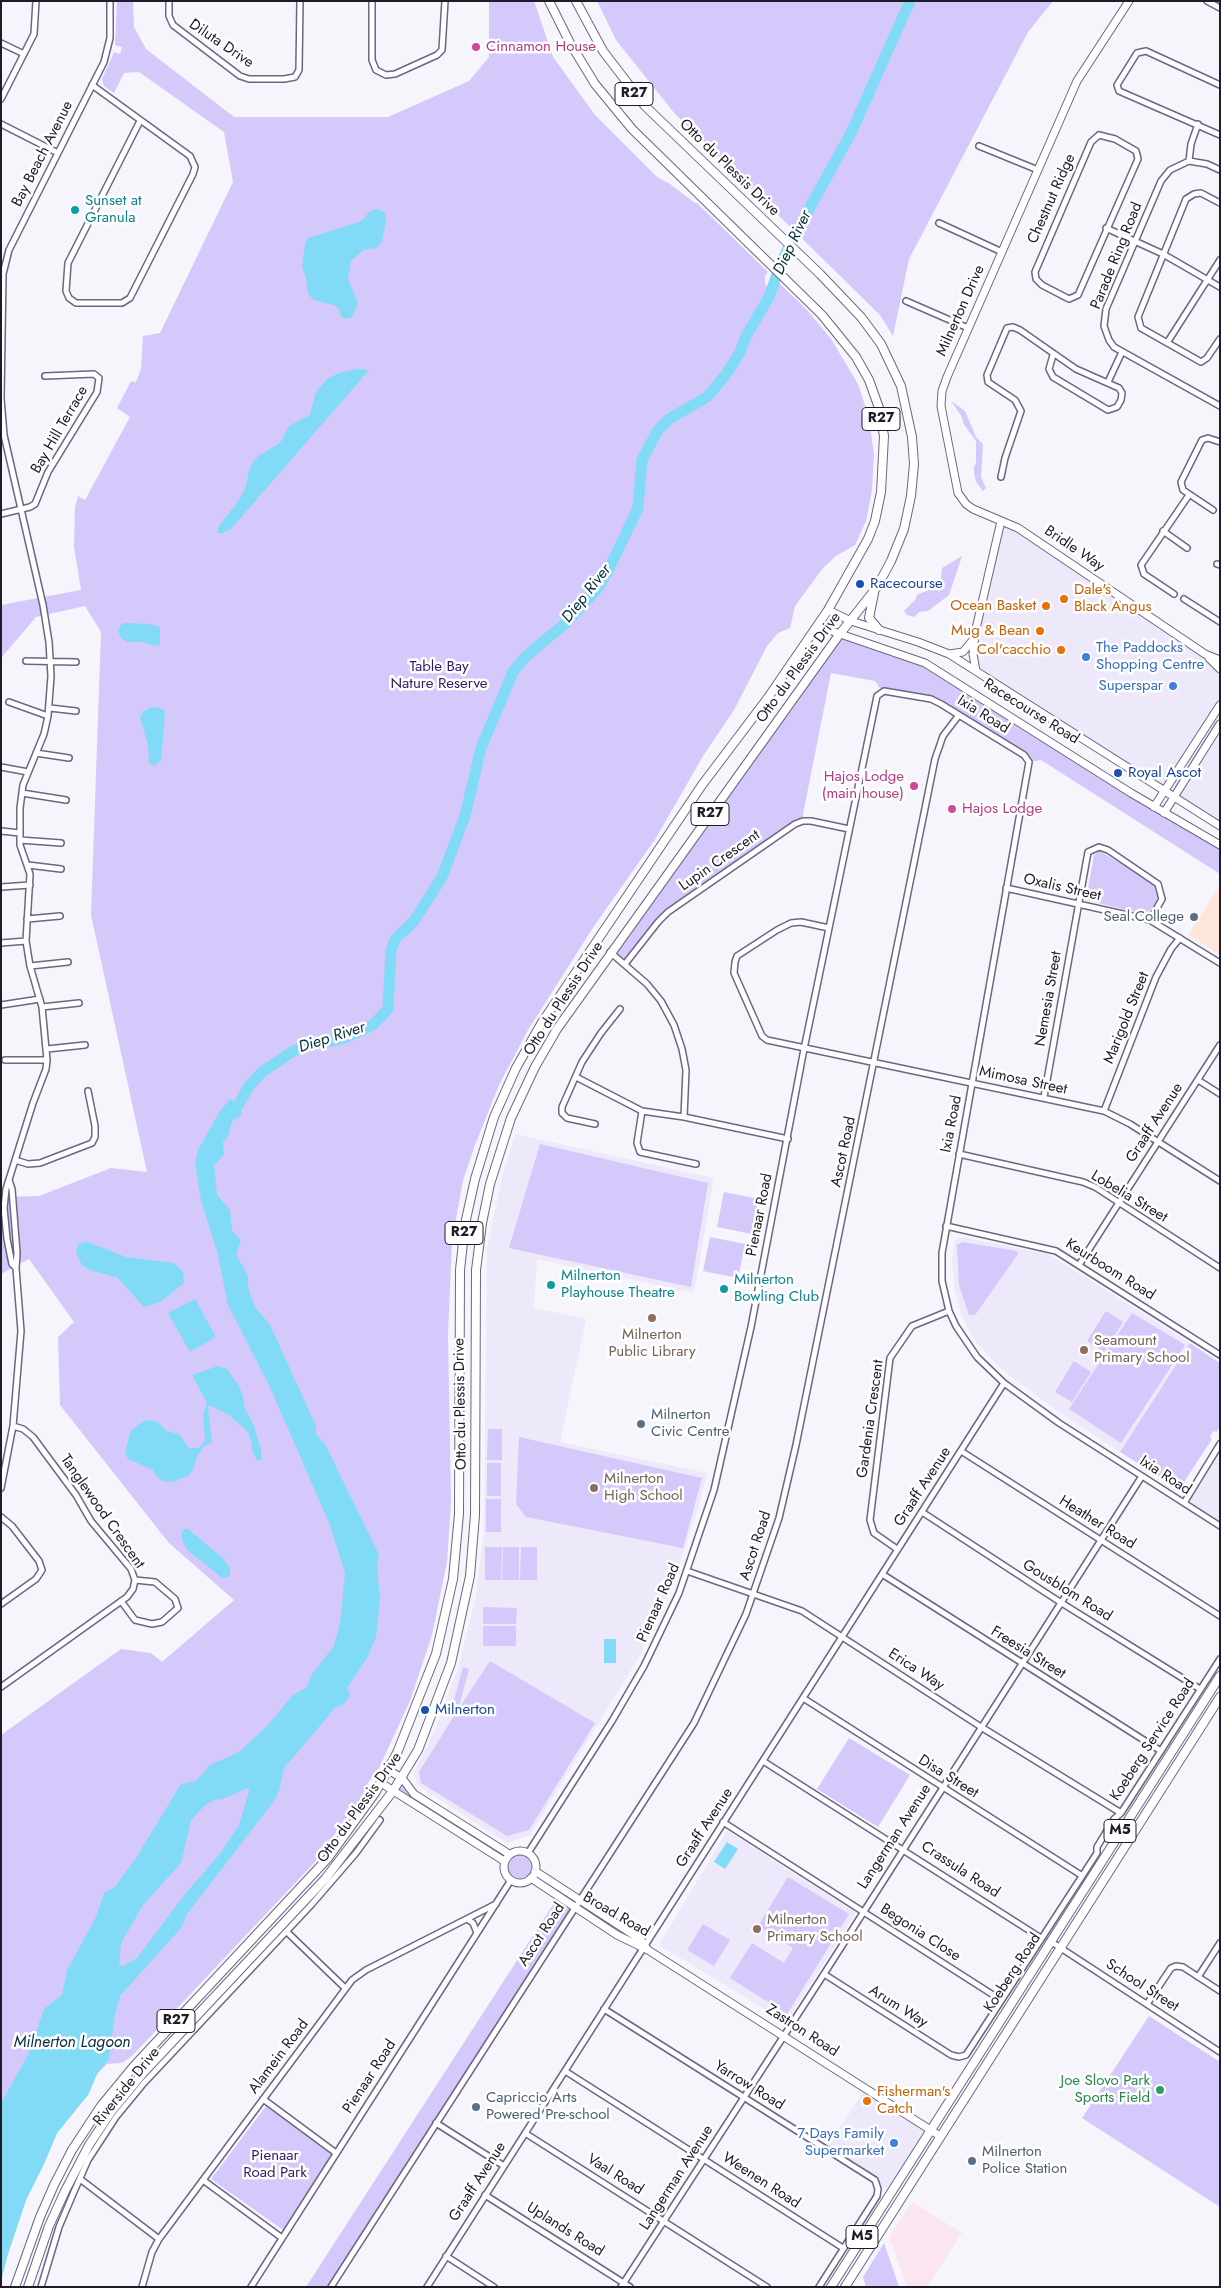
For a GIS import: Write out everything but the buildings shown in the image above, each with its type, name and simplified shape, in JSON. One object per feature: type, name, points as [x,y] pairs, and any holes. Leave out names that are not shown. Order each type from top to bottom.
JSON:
[{"type":"main road","name":"Otto du Plessis Drive","points":[[15,2287],[40,2217],[57,2179],[72,2150],[101,2106],[134,2066],[312,1876],[354,1823],[388,1770],[406,1732],[428,1676],[444,1624],[453,1579],[459,1514],[460,1270],[465,1224],[474,1179],[494,1117],[516,1068],[541,1024],[702,785],[767,699],[828,610],[868,540],[882,492],[884,436],[869,380],[856,356],[840,334],[809,302],[696,194],[608,102],[576,54],[549,1]]},
{"type":"main road","name":"Otto du Plessis Drive","points":[[28,2287],[49,2226],[68,2185],[89,2145],[111,2112],[144,2072],[325,1879],[393,1791],[418,1750],[442,1690],[458,1636],[470,1576],[476,1515],[474,1288],[479,1237],[490,1184],[509,1124],[535,1067],[557,1029],[610,952],[839,635],[877,587],[891,561],[904,528],[911,496],[914,464],[912,436],[901,386],[881,344],[861,317],[820,274],[654,116],[628,86],[602,51],[576,1]]},
{"type":"main road","points":[[877,587],[869,615],[870,621],[878,630]]},
{"type":"main road","name":"Koeberg Road","points":[[831,2287],[1220,1676]]},
{"type":"main road","name":"Koeberg Road","points":[[845,2287],[1220,1697]]},
{"type":"street","points":[[1,99],[35,30],[36,1]]},
{"type":"street","name":"Bay Beach Avenue","points":[[16,1268],[12,1264],[8,1248],[4,1199],[32,1103],[46,1069],[47,1060],[42,1006],[30,966],[26,941],[30,885],[28,865],[22,852],[20,840],[22,793],[50,708],[50,662],[44,615],[22,509],[5,442],[2,413],[2,282],[4,255],[104,62],[109,44],[110,1]]},
{"type":"street","name":"Diluta Drive","points":[[169,1],[169,16],[173,25],[240,76],[249,79],[284,79],[295,77],[299,70],[300,1]]},
{"type":"street","points":[[372,1],[372,60],[376,70],[386,75],[403,70],[437,55],[442,50],[444,1]]},
{"type":"street","name":"Milnerton Drive","points":[[1002,521],[973,509],[958,493],[941,406],[944,385],[1084,68],[1129,1]]},
{"type":"street","points":[[1207,1],[1220,8]]},
{"type":"street","points":[[1,43],[24,54]]},
{"type":"street","points":[[1220,85],[1146,51],[1137,53],[1118,81],[1119,91],[1220,135]]},
{"type":"street","points":[[92,85],[190,156],[194,164],[193,174],[130,298],[122,303],[76,303],[67,294],[68,263],[140,120]]},
{"type":"street","points":[[1,124],[58,154]]},
{"type":"street","points":[[1198,124],[1189,153],[1189,161],[1207,164],[1220,170]]},
{"type":"street","name":"Chestnut Ridge","points":[[1099,135],[1129,146],[1138,154],[1136,165],[1106,228],[1078,295],[1073,299],[1069,300],[1052,292],[1036,278],[1037,265],[1091,142],[1099,135]]},
{"type":"street","points":[[979,146],[1038,170]]},
{"type":"street","name":"Parade Ring Road","points":[[1189,161],[1170,170],[1161,182],[1106,309],[1104,326],[1109,340],[1114,347],[1220,406]]},
{"type":"street","points":[[1220,203],[1201,194],[1194,194],[1186,199],[1138,317],[1141,328],[1196,360],[1204,362],[1220,339]]},
{"type":"street","points":[[939,223],[1002,252]]},
{"type":"street","points":[[1106,228],[1163,254],[1220,287]]},
{"type":"street","points":[[1167,343],[1220,260]]},
{"type":"street","points":[[906,301],[968,328]]},
{"type":"street","points":[[1002,477],[1005,458],[1020,411],[1015,400],[988,382],[987,379],[988,368],[1004,330],[1010,327],[1020,330],[1053,355],[1088,376],[1108,382],[1119,388],[1122,393],[1121,400],[1112,410],[1108,410],[1053,377],[1049,369],[1053,355]]},
{"type":"street","points":[[1108,382],[1122,352]]},
{"type":"street","name":"Bay Hill Terrace","points":[[22,509],[35,504],[48,472],[94,399],[99,387],[99,378],[94,374],[45,376]]},
{"type":"street","points":[[1213,510],[1183,490],[1181,482],[1202,440],[1208,438],[1220,442]]},
{"type":"street","points":[[1174,594],[1144,574],[1142,569],[1143,561],[1189,495]]},
{"type":"street","points":[[1,514],[22,509]]},
{"type":"street","points":[[976,671],[973,654],[975,634],[1002,521]]},
{"type":"street","name":"Bridle Way","points":[[1002,521],[1033,538],[1205,654],[1220,669]]},
{"type":"street","points":[[1163,531],[1187,548]]},
{"type":"street","points":[[1184,599],[1220,622]]},
{"type":"street","name":"Racecourse Road","points":[[828,610],[851,621],[949,654],[1220,826]]},
{"type":"street","name":"Racecourse Road","points":[[817,626],[925,663],[1154,807],[1220,845]]},
{"type":"street","points":[[949,654],[963,652],[968,649],[975,634]]},
{"type":"street","name":"Bridle Way","points":[[1205,654],[1220,660]]},
{"type":"street","points":[[26,661],[76,662]]},
{"type":"street","name":"Ixia Road","points":[[882,691],[890,690],[931,699],[1024,755],[1029,762],[946,1226],[942,1281],[949,1311],[956,1326],[977,1357],[1004,1384],[1059,1423],[1220,1526]]},
{"type":"street","name":"Pienaar Road","points":[[528,1853],[612,1721],[644,1666],[687,1571],[703,1528],[722,1460],[849,829],[877,696],[882,691]]},
{"type":"street","points":[[9,702],[48,716]]},
{"type":"street","points":[[1154,807],[1220,705]]},
{"type":"street","points":[[50,708],[76,711]]},
{"type":"street","name":"Ascot Road","points":[[331,2287],[694,1723],[736,1638],[754,1594],[779,1518],[786,1490],[875,1064],[935,759],[943,736],[959,715]]},
{"type":"street","points":[[1164,813],[1220,724]]},
{"type":"street","points":[[36,753],[69,758]]},
{"type":"street","points":[[1,767],[28,772]]},
{"type":"street","points":[[22,793],[66,800]]},
{"type":"street","name":"Lupin Crescent","points":[[625,964],[668,912],[795,824],[811,821],[849,829]]},
{"type":"street","points":[[1,832],[20,833]]},
{"type":"street","points":[[20,840],[61,843]]},
{"type":"street","name":"Nemesia Street","points":[[1044,1098],[1088,852],[1099,847],[1108,850],[1158,884],[1162,899],[1150,920]]},
{"type":"street","points":[[28,865],[61,869]]},
{"type":"street","points":[[1,887],[30,885]]},
{"type":"street","name":"Oxalis Street","points":[[1006,888],[1150,920],[1220,963]]},
{"type":"street","points":[[27,919],[60,916]]},
{"type":"street","name":"Mimosa Street","points":[[829,928],[800,922],[791,923],[743,951],[735,962],[734,972],[762,1036],[771,1042],[1104,1111],[1130,1124],[1220,1181]]},
{"type":"street","name":"Marigold Street","points":[[1104,1111],[1156,977],[1171,949],[1180,938]]},
{"type":"street","points":[[1,943],[26,941]]},
{"type":"street","points":[[610,952],[656,995],[674,1025],[682,1049],[686,1070],[684,1117]]},
{"type":"street","points":[[30,966],[68,962]]},
{"type":"street","points":[[1,1005],[40,999]]},
{"type":"street","points":[[42,1006],[79,1003]]},
{"type":"street","points":[[595,1124],[567,1118],[562,1113],[562,1107],[595,1041],[620,1009]]},
{"type":"street","points":[[47,1049],[85,1045]]},
{"type":"street","name":"Graaff Avenue","points":[[1080,1265],[1220,1045]]},
{"type":"street","points":[[5,1060],[47,1060]]},
{"type":"street","points":[[576,1077],[642,1111],[684,1117],[788,1139]]},
{"type":"street","points":[[1198,1080],[1220,1094]]},
{"type":"street","points":[[15,1160],[28,1164],[40,1163],[92,1143],[95,1137],[95,1126],[88,1091]]},
{"type":"street","points":[[642,1111],[637,1143],[640,1152],[696,1164]]},
{"type":"street","name":"Lobelia Street","points":[[959,1154],[1083,1182],[1095,1187],[1118,1204],[1220,1268]]},
{"type":"street","points":[[1,1488],[13,1426],[21,1331],[12,1189],[9,1180]]},
{"type":"street","name":"Keurboom Road","points":[[946,1226],[1048,1248],[1080,1265],[1220,1355]]},
{"type":"street","name":"Gardenia Crescent","points":[[897,1549],[874,1533],[870,1520],[890,1358],[912,1326],[949,1311]]},
{"type":"street","name":"Graaff Avenue","points":[[427,2287],[1004,1384]]},
{"type":"street","name":"Tanglewood Crescent","points":[[1,1687],[121,1601],[134,1589],[135,1580],[131,1569],[91,1521],[76,1495],[33,1437],[23,1429],[13,1426]]},
{"type":"street","points":[[1184,1503],[1220,1444]]},
{"type":"street","name":"Heather Road","points":[[961,1452],[1220,1616]]},
{"type":"street","name":"Langerman Avenue","points":[[622,2285],[705,2160],[1020,1663],[1142,1476]]},
{"type":"street","name":"Gousblom Road","points":[[922,1512],[1060,1602],[1200,1689]]},
{"type":"street","points":[[1,1518],[12,1526],[39,1560],[42,1570],[36,1579],[1,1604]]},
{"type":"street","name":"Erica Way","points":[[687,1571],[802,1612],[981,1727],[1121,1813]]},
{"type":"street","name":"Freesia Street","points":[[882,1574],[1161,1751]]},
{"type":"street","points":[[121,1601],[135,1620],[152,1624],[162,1622],[178,1608],[175,1598],[155,1582],[135,1580]]},
{"type":"street","name":"Koeberg Service Road","points":[[960,2057],[968,2053],[1096,1853],[1097,1847],[1114,1819],[1121,1813],[1220,1659]]},
{"type":"street","name":"Disa Street","points":[[803,1698],[941,1788],[1081,1875]]},
{"type":"street","name":"Crassula Road","points":[[763,1761],[903,1848],[1041,1938]]},
{"type":"street","points":[[388,1770],[402,1778],[414,1794],[509,1854]]},
{"type":"street","points":[[381,1783],[504,1861]]},
{"type":"street","points":[[436,1819],[442,1812]]},
{"type":"street","name":"Riverside Drive","points":[[41,2287],[58,2227],[80,2179],[96,2146],[130,2098],[287,1932],[342,1870],[380,1820]]},
{"type":"street","name":"Begonia Close","points":[[724,1822],[1002,2000]]},
{"type":"street","points":[[518,1850],[528,1853],[534,1860],[535,1871],[531,1878],[521,1883],[511,1880],[504,1871],[504,1861],[509,1854],[518,1850]]},
{"type":"street","name":"Broad Road","points":[[535,1871],[646,1947]]},
{"type":"street","name":"Broad Road","points":[[531,1878],[574,1907],[646,1947]]},
{"type":"street","name":"Pienaar Road","points":[[251,2287],[511,1880]]},
{"type":"street","name":"Alamein Road","points":[[142,2287],[152,2252],[159,2239],[345,1988],[366,1970],[496,1904]]},
{"type":"street","points":[[467,1919],[473,1923],[477,1933]]},
{"type":"street","points":[[287,1932],[345,1988]]},
{"type":"street","name":"School Street","points":[[1050,1941],[1220,2052]]},
{"type":"street","points":[[1198,1976],[1220,1942]]},
{"type":"street","name":"Zastron Road","points":[[646,1947],[940,2136]]},
{"type":"street","points":[[1147,2004],[1174,1967],[1183,1966],[1220,1991]]},
{"type":"street","name":"Arum Way","points":[[824,1974],[951,2055],[960,2057]]},
{"type":"street","name":"Yarrow Road","points":[[604,2009],[871,2178],[878,2186],[877,2196],[843,2248]]},
{"type":"street","name":"Weenen Road","points":[[565,2070],[843,2248]]},
{"type":"street","points":[[263,2099],[336,2153]]},
{"type":"street","points":[[436,2123],[504,2166]]},
{"type":"street","name":"Vaal Road","points":[[525,2133],[767,2287]]},
{"type":"street","points":[[80,2179],[159,2239]]},
{"type":"street","points":[[203,2180],[282,2238]]},
{"type":"street","name":"Uplands Road","points":[[485,2194],[622,2285],[630,2287]]},
{"type":"street","points":[[818,2287],[843,2248]]},
{"type":"street","points":[[446,2256],[494,2287]]},
{"type":"shaded area","name":"The Paddocks Shopping Centre","points":[[1001,521],[1184,640],[1220,669],[1220,826],[976,671],[973,654]]},
{"type":"shaded area","points":[[1220,885],[1220,955],[1188,935]]},
{"type":"shaded area","name":"Milnerton High School","points":[[515,1134],[714,1178],[694,1293],[537,1259],[534,1308],[586,1319],[560,1442],[707,1473],[700,1502],[679,1565],[673,1570],[675,1577],[639,1657],[530,1835],[507,1843],[417,1785],[414,1772],[435,1730],[458,1668],[475,1601],[484,1533],[487,1249],[502,1177]]},
{"type":"shaded area","name":"Seamount Primary School","points":[[961,1237],[1048,1254],[1190,1343],[1120,1452],[1060,1413],[1001,1369],[976,1342],[962,1318],[954,1286],[952,1261],[954,1241]]},
{"type":"shaded area","points":[[1220,1444],[1220,1526],[1184,1503]]},
{"type":"shaded area","name":"Milnerton Primary School","points":[[727,1831],[856,1913],[786,2022],[659,1945]]},
{"type":"shaded area","points":[[866,2088],[930,2129],[893,2188],[878,2187],[826,2149]]},
{"type":"shaded area","points":[[912,2202],[962,2233],[927,2287],[907,2287],[889,2237]]},
{"type":"green space","name":"Table Bay Nature Reserve","points":[[117,1],[133,1],[134,27],[146,49],[234,117],[388,117],[469,81],[489,57],[489,1],[534,1],[553,57],[595,115],[657,177],[697,203],[768,272],[765,276],[765,284],[774,292],[777,281],[807,310],[831,339],[858,384],[869,418],[874,455],[872,490],[866,521],[855,545],[836,556],[823,568],[795,606],[790,628],[778,633],[767,646],[734,710],[703,756],[656,838],[594,926],[528,1030],[499,1085],[475,1145],[463,1180],[452,1241],[448,1336],[451,1502],[447,1562],[432,1635],[410,1701],[379,1768],[367,1784],[366,1791],[314,1863],[132,2056],[122,2063],[107,2064],[97,2074],[88,2095],[57,2133],[26,2200],[1,2281],[1,1735],[121,1649],[151,1653],[162,1662],[234,1600],[169,1543],[60,1405],[58,1337],[74,1322],[29,1259],[1,1274],[1,1197],[39,1196],[111,1168],[147,1172],[91,915],[101,632],[85,606],[36,617],[1,658],[1,605],[81,590],[74,547],[75,507],[78,496],[85,500],[130,417],[117,408],[131,381],[136,382],[141,369],[143,336],[160,333],[233,182],[224,132],[139,72],[124,73],[114,93],[104,86],[102,79],[114,52],[120,54],[122,47],[115,45]]},
{"type":"green space","points":[[597,1],[1053,1],[1028,32],[909,259],[893,336],[880,315],[675,114],[616,40]]},
{"type":"green space","points":[[951,401],[965,411],[976,437],[983,444],[981,477],[986,488],[983,491],[976,482],[974,473],[976,441]]},
{"type":"green space","points":[[962,556],[949,595],[928,611],[919,612],[914,617],[907,615],[904,611],[916,599],[917,595],[935,587],[940,588],[942,568]]},
{"type":"green space","points":[[839,635],[911,657],[1220,845],[1220,874],[1041,760],[1029,762],[941,704],[882,691],[875,681],[831,673],[803,821],[668,912],[625,964],[610,952]]},
{"type":"green space","points":[[1100,851],[1155,884],[1159,897],[1147,915],[1086,900],[1094,855]]},
{"type":"green space","points":[[540,1144],[708,1183],[691,1287],[509,1248]]},
{"type":"green space","points":[[724,1192],[759,1199],[752,1234],[717,1227]]},
{"type":"green space","points":[[710,1237],[745,1244],[738,1278],[703,1271]]},
{"type":"green space","points":[[962,1242],[1017,1251],[1018,1254],[975,1315],[969,1315],[959,1285],[957,1245]]},
{"type":"green space","points":[[1106,1311],[1123,1322],[1104,1352],[1087,1341]]},
{"type":"green space","points":[[1132,1313],[1185,1345],[1121,1443],[1069,1409]]},
{"type":"green space","points":[[1190,1343],[1220,1363],[1220,1427],[1216,1432],[1213,1431],[1210,1437],[1212,1439],[1182,1485],[1176,1487],[1120,1452]]},
{"type":"green space","points":[[1074,1361],[1091,1372],[1072,1402],[1055,1392]]},
{"type":"green space","points":[[488,1429],[502,1429],[502,1460],[487,1460]]},
{"type":"green space","points":[[519,1437],[702,1478],[683,1548],[526,1517],[516,1504]]},
{"type":"green space","points":[[487,1463],[501,1463],[501,1496],[487,1496]]},
{"type":"green space","points":[[486,1499],[501,1499],[501,1532],[486,1532]]},
{"type":"green space","points":[[485,1547],[502,1547],[501,1580],[485,1580]]},
{"type":"green space","points":[[503,1547],[519,1547],[519,1580],[502,1580]]},
{"type":"green space","points":[[521,1547],[537,1547],[537,1580],[520,1580]]},
{"type":"green space","points":[[483,1607],[517,1608],[516,1624],[483,1624]]},
{"type":"green space","points":[[483,1626],[516,1626],[516,1646],[483,1646]]},
{"type":"green space","points":[[490,1661],[595,1723],[529,1830],[507,1836],[421,1783],[419,1772],[456,1713],[451,1711],[463,1667],[469,1669],[458,1710]]},
{"type":"green space","points":[[849,1738],[910,1775],[878,1827],[817,1789]]},
{"type":"green space","points":[[403,1781],[506,1851],[502,1857],[398,1791]]},
{"type":"green space","points":[[520,1855],[529,1858],[532,1867],[529,1876],[520,1879],[511,1876],[508,1867],[511,1858]]},
{"type":"green space","points":[[788,1877],[849,1914],[787,2014],[730,1978],[752,1943],[784,1963],[793,1948],[758,1926]]},
{"type":"green space","points":[[558,1897],[575,1907],[331,2287],[306,2287]]},
{"type":"green space","points":[[703,1924],[730,1940],[714,1966],[687,1950]]},
{"type":"green space","name":"Joe Slovo Park Sports Field","points":[[1149,2016],[1220,2062],[1220,2207],[1082,2118]]},
{"type":"green space","name":"Pienaar Road Park","points":[[267,2105],[332,2153],[283,2230],[211,2179]]},
{"type":"green space","points":[[884,2243],[899,2287],[866,2287],[863,2277]]},
{"type":"water","points":[[377,209],[386,213],[382,242],[376,248],[363,250],[351,261],[348,279],[358,303],[352,317],[347,319],[341,317],[339,309],[334,305],[313,300],[308,293],[302,267],[305,245],[308,238],[356,223],[364,219],[369,212]]},
{"type":"water","points":[[357,369],[369,370],[231,529],[218,533],[218,528],[245,489],[250,467],[258,456],[280,443],[289,426],[310,415],[316,392],[327,379],[339,373]]},
{"type":"water","points":[[124,623],[149,624],[160,627],[160,645],[154,646],[144,642],[127,642],[121,638],[118,630]]},
{"type":"water","points":[[157,707],[164,710],[165,716],[161,760],[154,766],[149,763],[148,745],[140,718],[142,713],[149,708]]},
{"type":"water","name":"Milnerton Lagoon","points":[[230,1099],[239,1104],[242,1115],[232,1121],[228,1136],[223,1142],[224,1155],[214,1165],[217,1195],[230,1210],[232,1230],[241,1241],[236,1254],[248,1276],[248,1287],[255,1307],[270,1325],[316,1426],[316,1434],[325,1444],[379,1555],[377,1565],[380,1599],[376,1637],[367,1658],[347,1688],[350,1693],[348,1699],[344,1704],[335,1708],[284,1768],[279,1791],[274,1801],[187,1914],[181,1928],[120,1996],[115,2014],[109,2059],[97,2074],[88,2095],[57,2133],[26,2200],[1,2281],[1,2103],[28,2055],[44,2009],[62,1995],[67,1970],[96,1917],[104,1893],[114,1888],[136,1858],[181,1784],[196,1781],[210,1765],[239,1752],[266,1727],[293,1695],[306,1688],[312,1674],[334,1646],[340,1623],[345,1573],[330,1525],[269,1385],[228,1305],[217,1251],[201,1201],[195,1163],[198,1150],[220,1111]],"holes":[[[248,1788],[249,1791],[239,1825],[219,1855],[185,1894],[137,1958],[123,1966],[119,1965],[121,1943],[143,1905],[181,1863],[191,1820],[204,1806],[214,1800],[223,1799]]]},
{"type":"water","points":[[88,1242],[126,1257],[174,1263],[183,1272],[184,1283],[160,1302],[144,1307],[117,1277],[92,1271],[82,1265],[76,1253],[78,1245]]},
{"type":"water","points":[[195,1299],[216,1337],[190,1352],[168,1313]]},
{"type":"water","points":[[218,1366],[227,1369],[239,1386],[244,1406],[254,1426],[261,1450],[261,1460],[257,1460],[253,1453],[248,1432],[229,1415],[209,1405],[212,1442],[204,1446],[197,1456],[194,1468],[188,1476],[172,1482],[162,1481],[153,1470],[128,1459],[125,1452],[131,1430],[144,1421],[150,1420],[159,1423],[166,1431],[179,1434],[189,1448],[199,1448],[205,1440],[203,1414],[207,1403],[192,1375]]},
{"type":"water","points":[[184,1529],[188,1529],[223,1558],[230,1568],[230,1576],[221,1577],[186,1549],[181,1536]]},
{"type":"water","points":[[604,1639],[616,1639],[616,1663],[604,1663]]},
{"type":"water","points":[[727,1842],[738,1849],[725,1869],[714,1862]]},
{"type":"waterway","name":"Diep River","points":[[239,1104],[249,1086],[261,1073],[293,1051],[308,1045],[341,1039],[356,1033],[374,1024],[388,1009],[391,950],[396,938],[414,921],[442,877],[465,816],[481,748],[513,672],[525,657],[567,622],[597,589],[607,573],[638,508],[642,460],[658,430],[669,419],[707,397],[727,373],[740,352],[746,336],[769,297],[781,263],[793,238],[851,133],[910,1]]},
{"type":"place","name":"Cinnamon House","points":[[476,47]]},
{"type":"place","name":"Sunset at Granula","points":[[75,210]]},
{"type":"place","name":"Racecourse","points":[[860,584]]},
{"type":"place","name":"Dale's Black Angus","points":[[1064,599]]},
{"type":"place","name":"Ocean Basket","points":[[1046,606]]},
{"type":"place","name":"Mug & Bean","points":[[1040,631]]},
{"type":"place","name":"Col'cacchio","points":[[1061,650]]},
{"type":"place","name":"The Paddocks Shopping Centre","points":[[1086,657]]},
{"type":"place","name":"Superspar","points":[[1173,686]]},
{"type":"place","name":"Royal Ascot","points":[[1118,773]]},
{"type":"place","name":"Hajos Lodge (main house)","points":[[914,786]]},
{"type":"place","name":"Hajos Lodge","points":[[952,809]]},
{"type":"place","name":"Seal College","points":[[1194,917]]},
{"type":"place","name":"Milnerton Playhouse Theatre","points":[[551,1285]]},
{"type":"place","name":"Milnerton Bowling Club","points":[[724,1289]]},
{"type":"place","name":"Milnerton Public Library","points":[[652,1318]]},
{"type":"place","name":"Seamount Primary School","points":[[1084,1350]]},
{"type":"place","name":"Milnerton Civic Centre","points":[[641,1424]]},
{"type":"place","name":"Milnerton High School","points":[[594,1488]]},
{"type":"place","name":"Milnerton","points":[[425,1710]]},
{"type":"place","name":"Milnerton Primary School","points":[[757,1929]]},
{"type":"place","name":"Joe Slovo Park Sports Field","points":[[1160,2090]]},
{"type":"place","name":"Fisherman's Catch","points":[[867,2101]]},
{"type":"place","name":"Capriccio Arts Powered Pre-school","points":[[476,2107]]},
{"type":"place","name":"7 Days Family Supermarket","points":[[894,2143]]},
{"type":"place","name":"Milnerton Police Station","points":[[972,2161]]}]
